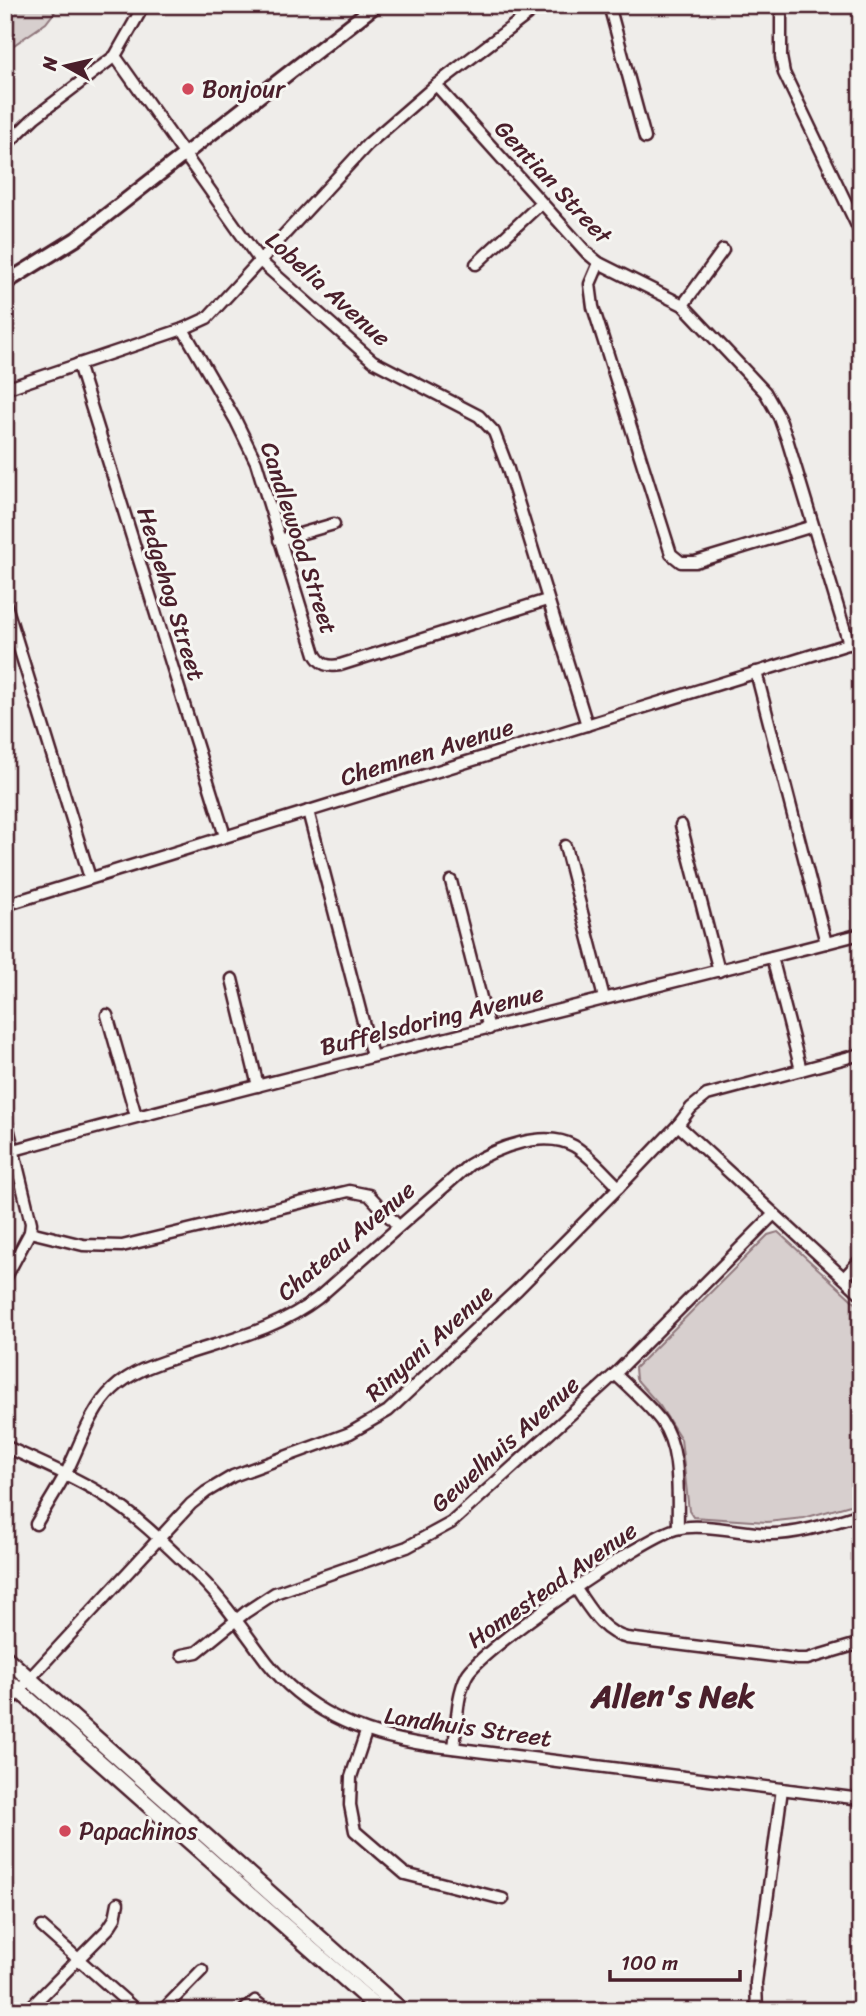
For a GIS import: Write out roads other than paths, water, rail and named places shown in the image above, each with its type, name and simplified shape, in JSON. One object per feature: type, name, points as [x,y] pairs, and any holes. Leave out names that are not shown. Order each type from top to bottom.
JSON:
[{"type":"main road","points":[[5,1657],[402,2011]]},
{"type":"main road","points":[[5,1678],[381,2011]]},
{"type":"street","points":[[5,146],[35,117],[115,57],[144,5]]},
{"type":"street","points":[[5,283],[76,239],[376,5]]},
{"type":"street","points":[[5,389],[183,329],[213,312],[368,144],[436,85],[540,5]]},
{"type":"street","points":[[609,5],[645,138]]},
{"type":"street","points":[[781,5],[781,57],[784,73],[861,234]]},
{"type":"street","name":"Lobelia Avenue","points":[[115,57],[260,261],[373,361],[463,407],[487,424],[498,441],[507,466],[587,725]]},
{"type":"street","name":"Gentian Street","points":[[436,85],[540,204],[587,253],[599,263],[683,305],[765,392],[772,402],[787,439],[849,644]]},
{"type":"street","points":[[476,264],[540,204]]},
{"type":"street","points":[[683,305],[723,250]]},
{"type":"street","points":[[599,263],[590,284],[593,307],[671,554],[681,562],[695,562],[813,526]]},
{"type":"street","name":"Candlewood Street","points":[[183,329],[256,462],[315,654],[327,666],[340,665],[547,600]]},
{"type":"street","name":"Hedgehog Street","points":[[78,364],[225,836]]},
{"type":"street","points":[[279,540],[334,524]]},
{"type":"street","points":[[5,602],[90,878]]},
{"type":"street","name":"Chemnen Avenue","points":[[5,905],[861,640]]},
{"type":"street","points":[[756,672],[826,943]]},
{"type":"street","points":[[308,811],[372,1056]]},
{"type":"street","points":[[681,825],[719,971]]},
{"type":"street","points":[[565,846],[604,998]]},
{"type":"street","points":[[451,881],[489,1029]]},
{"type":"street","name":"Buffelsdoring Avenue","points":[[14,1150],[136,1116],[861,934]]},
{"type":"street","points":[[772,957],[801,1070]]},
{"type":"street","points":[[232,979],[258,1086]]},
{"type":"street","points":[[107,1015],[136,1116]]},
{"type":"street","name":"Rinyani Avenue","points":[[5,1708],[191,1504],[249,1468],[350,1433],[388,1410],[518,1289],[619,1187],[691,1108],[707,1096],[861,1054]]},
{"type":"street","points":[[5,1115],[30,1213],[30,1232],[5,1279]]},
{"type":"street","points":[[678,1125],[861,1294]]},
{"type":"street","name":"Chateau Avenue","points":[[36,1524],[65,1475],[98,1408],[122,1380],[149,1366],[277,1324],[293,1315],[318,1298],[468,1165],[502,1149],[531,1142],[558,1141],[575,1147],[619,1187]]},
{"type":"street","points":[[30,1232],[83,1245],[122,1246],[349,1191],[369,1195],[398,1226]]},
{"type":"street","name":"Gewelhuis Avenue","points":[[182,1655],[197,1652],[237,1619],[275,1593],[407,1547],[451,1522],[615,1374],[774,1214]]},
{"type":"street","points":[[844,1278],[861,1259]]},
{"type":"street","points":[[615,1374],[660,1420],[672,1443],[676,1466],[678,1528]]},
{"type":"street","name":"Landhuis Street","points":[[5,1446],[105,1496],[159,1540],[213,1590],[268,1664],[304,1697],[330,1715],[366,1732],[395,1740],[454,1748],[861,1799]]},
{"type":"street","name":"Homestead Avenue","points":[[454,1748],[462,1687],[476,1663],[642,1544],[678,1528],[779,1534],[861,1514]]},
{"type":"street","points":[[576,1589],[603,1626],[615,1635],[626,1638],[787,1658],[807,1658],[861,1643]]},
{"type":"street","points":[[366,1732],[351,1777],[350,1805],[355,1831],[405,1874],[503,1899]]},
{"type":"street","points":[[757,2011],[756,1983],[782,1789]]},
{"type":"street","points":[[27,2011],[112,1924],[118,1903]]},
{"type":"street","points":[[42,1927],[137,2011]]},
{"type":"street","points":[[162,2011],[202,1970]]},
{"type":"street","points":[[243,2011],[255,2001],[268,2011]]},
{"type":"place","name":"Bonjour","points":[[188,89]]},
{"type":"place","name":"Papachinos","points":[[65,1831]]},
{"type":"district","name":"Allen's Nek","points":[[673,1696]]}]
